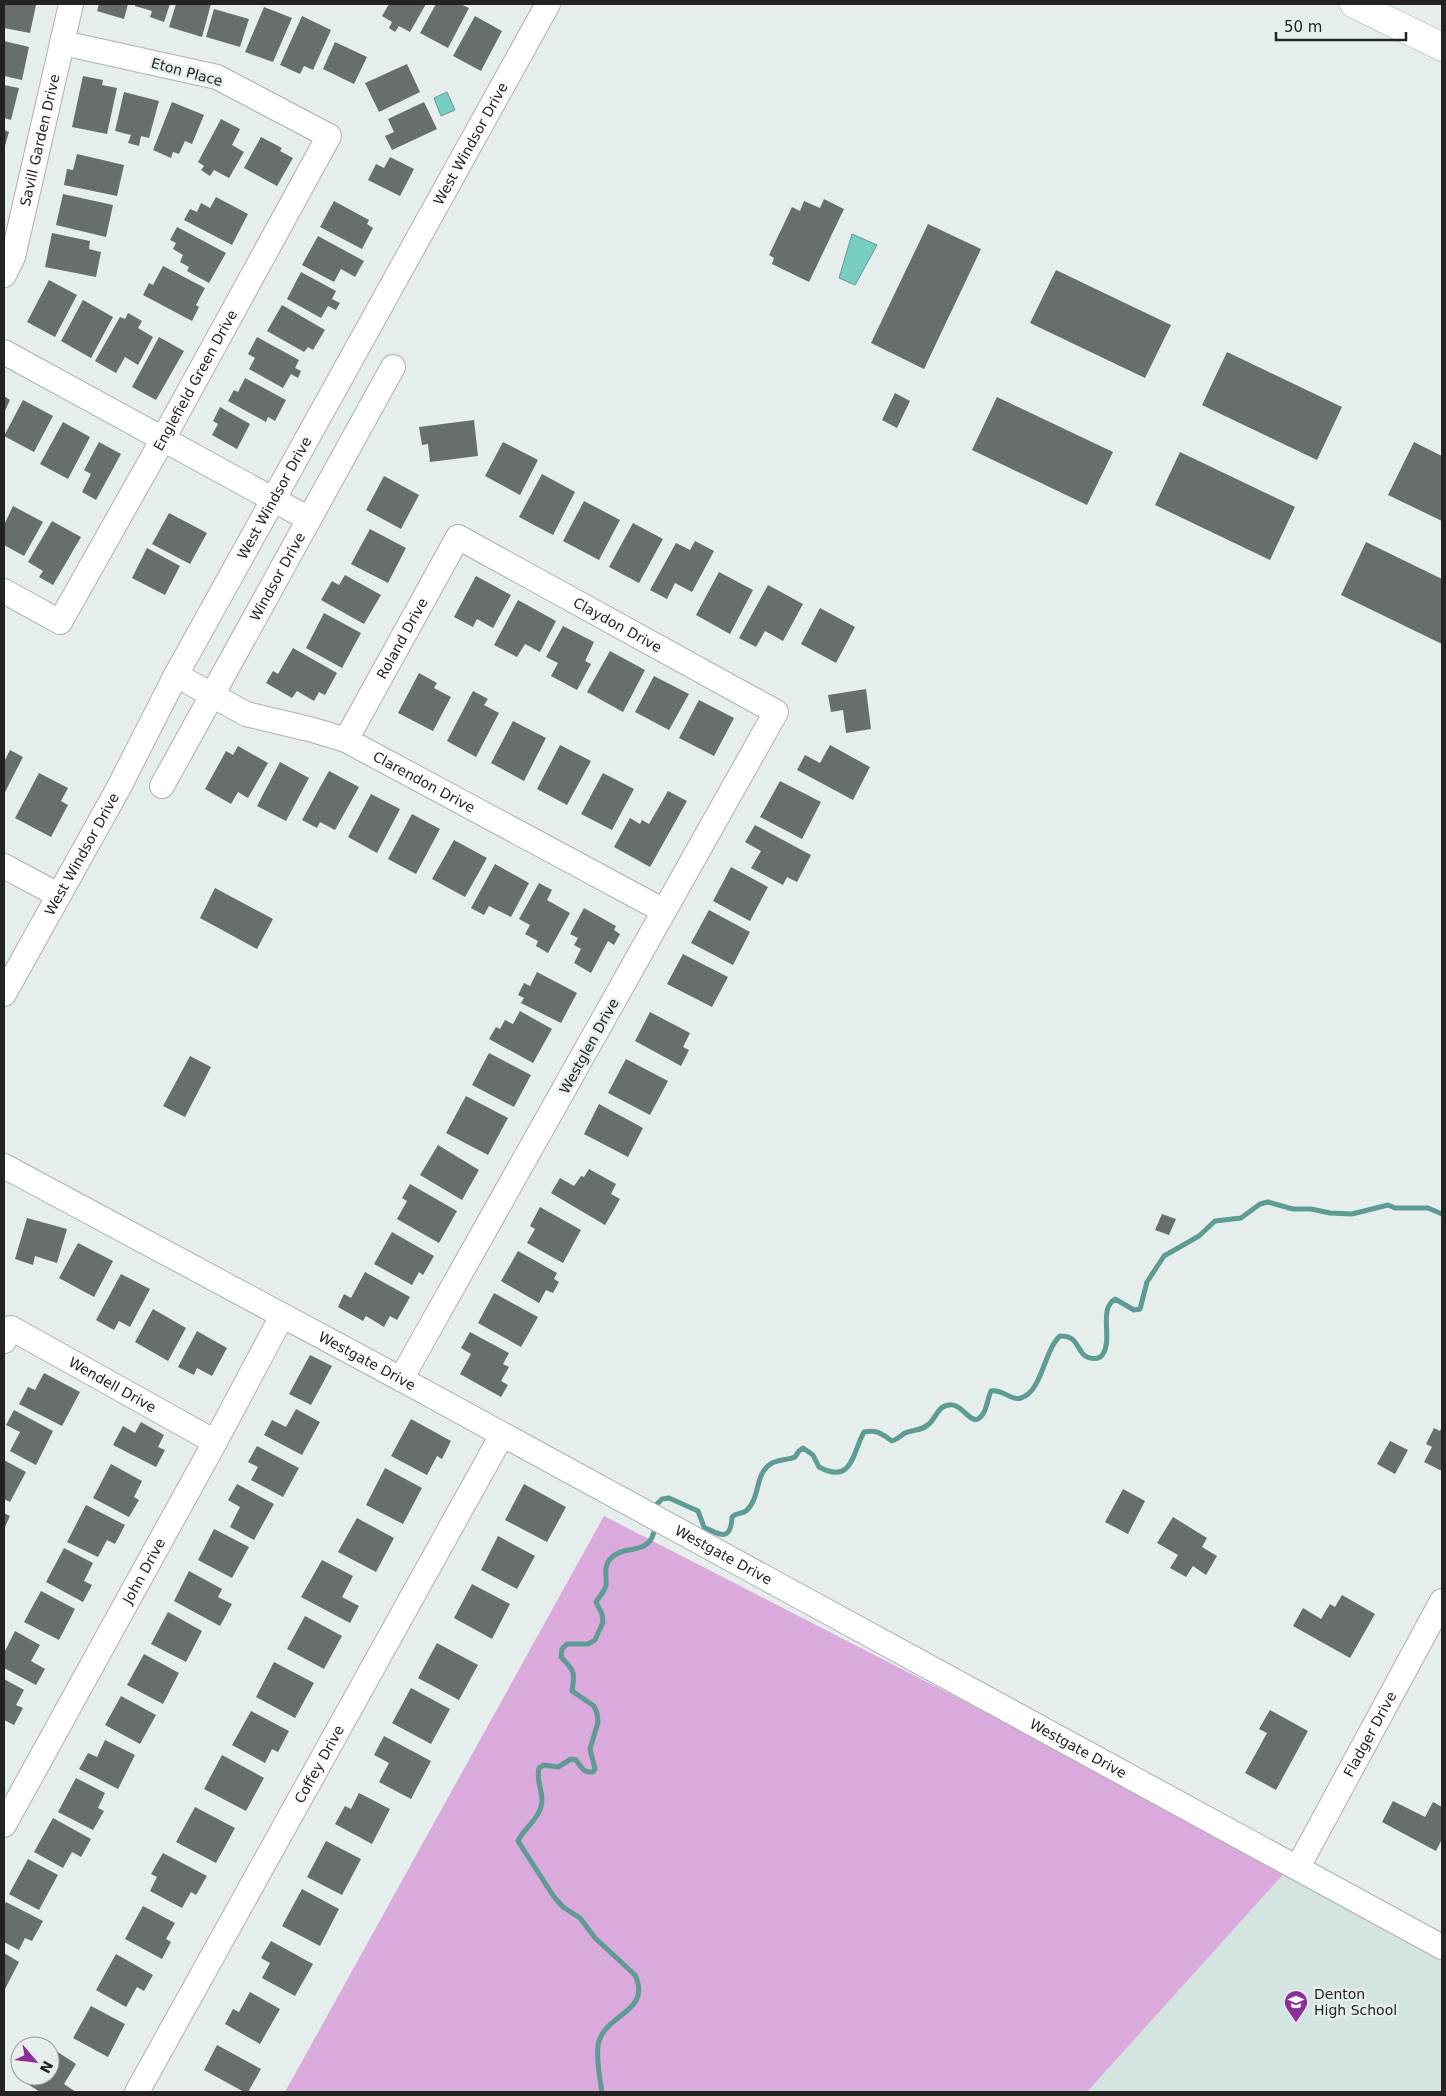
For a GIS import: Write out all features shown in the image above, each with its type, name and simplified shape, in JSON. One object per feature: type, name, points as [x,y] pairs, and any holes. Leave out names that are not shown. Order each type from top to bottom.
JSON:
[{"type":"main road","points":[[1354,4],[1442,47]]},
{"type":"street","name":"Savill Garden Drive","points":[[4,275],[13,257],[71,4]]},
{"type":"street","name":"West Windsor Drive","points":[[4,994],[118,789],[176,675],[544,5]]},
{"type":"street","name":"Eton Place","points":[[63,43],[217,77],[329,136]]},
{"type":"street","name":"Englefield Green Drive","points":[[4,591],[60,622],[329,136]]},
{"type":"street","points":[[4,352],[309,519]]},
{"type":"street","name":"Windsor Drive","points":[[162,786],[393,367]]},
{"type":"street","name":"Claydon Drive","points":[[458,537],[776,712]]},
{"type":"street","name":"Roland Drive","points":[[346,740],[458,537]]},
{"type":"street","name":"Clarendon Drive","points":[[176,675],[246,714],[346,740],[664,911]]},
{"type":"street","name":"Westglen Drive","points":[[401,1379],[776,712]]},
{"type":"street","points":[[4,866],[58,895]]},
{"type":"street","name":"Westgate Drive","points":[[4,1166],[401,1379],[502,1436],[1442,1946]]},
{"type":"street","name":"John Drive","points":[[4,1825],[215,1442],[282,1316]]},
{"type":"street","name":"Wendell Drive","points":[[7,1334],[215,1442]]},
{"type":"street","name":"Coffey Drive","points":[[137,2092],[502,1436]]},
{"type":"street","name":"Fladger Drive","points":[[1298,1867],[1442,1601]]},
{"type":"shaded area","points":[[447,92],[455,110],[441,116],[434,98]]},
{"type":"shaded area","points":[[852,234],[877,245],[855,285],[839,278]]},
{"type":"shaded area","points":[[604,1516],[1289,1868],[1087,2092],[285,2092]]},
{"type":"shaded area","name":"Denton High School","points":[[1289,1868],[1442,1954],[1442,2092],[1087,2092]]},
{"type":"building","points":[[4,4],[36,5],[30,33],[4,28]]},
{"type":"building","points":[[99,4],[128,4],[124,19],[97,11]]},
{"type":"building","points":[[135,4],[170,4],[164,22],[150,17],[152,11],[135,6]]},
{"type":"building","points":[[176,4],[211,4],[202,37],[169,27]]},
{"type":"building","points":[[389,4],[426,4],[410,32],[399,26],[395,32],[389,28],[392,22],[382,16]]},
{"type":"building","points":[[436,4],[460,4],[469,8],[448,48],[420,33]]},
{"type":"building","points":[[264,7],[292,18],[273,62],[245,52]]},
{"type":"building","points":[[214,9],[249,19],[240,47],[206,37]]},
{"type":"building","points":[[302,16],[331,30],[313,70],[304,66],[300,74],[280,65]]},
{"type":"building","points":[[475,16],[502,31],[481,71],[453,56]]},
{"type":"building","points":[[4,41],[29,47],[22,80],[4,76]]},
{"type":"building","points":[[335,42],[367,57],[354,84],[323,69]]},
{"type":"building","points":[[407,64],[420,92],[379,112],[365,83]]},
{"type":"building","points":[[83,76],[103,80],[102,85],[117,88],[107,134],[72,127]]},
{"type":"building","points":[[4,85],[19,88],[11,120],[4,118]]},
{"type":"building","points":[[124,92],[159,101],[149,138],[141,136],[139,146],[128,143],[131,135],[115,131]]},
{"type":"building","points":[[172,102],[204,115],[192,144],[185,141],[179,154],[173,152],[171,158],[153,150]]},
{"type":"building","points":[[424,102],[437,129],[392,150],[385,136],[394,132],[388,119]]},
{"type":"building","points":[[221,119],[240,129],[232,145],[244,152],[229,178],[214,170],[210,176],[201,170],[204,166],[198,162]]},
{"type":"building","points":[[4,130],[9,132],[4,149]]},
{"type":"building","points":[[261,137],[282,148],[280,151],[293,158],[277,186],[244,168]]},
{"type":"building","points":[[77,154],[124,165],[117,196],[64,185],[67,169],[73,170]]},
{"type":"building","points":[[390,157],[414,169],[400,196],[368,180],[376,164],[384,168]]},
{"type":"building","points":[[63,194],[113,205],[106,237],[56,225]]},
{"type":"building","points":[[216,197],[248,214],[232,245],[184,220],[190,209],[197,212],[201,203],[210,208]]},
{"type":"building","points":[[824,199],[844,209],[809,282],[772,264],[774,258],[769,255],[792,207],[800,211],[804,201],[820,208]]},
{"type":"building","points":[[334,201],[369,220],[367,224],[373,228],[362,249],[320,227]]},
{"type":"building","points":[[928,224],[981,249],[924,369],[871,343]]},
{"type":"building","points":[[177,227],[226,253],[209,283],[187,271],[189,267],[180,262],[183,255],[173,249],[176,243],[170,240]]},
{"type":"building","points":[[52,233],[90,241],[89,249],[101,252],[96,277],[45,267]]},
{"type":"building","points":[[318,236],[364,261],[355,277],[341,269],[334,282],[302,265]]},
{"type":"building","points":[[163,266],[205,288],[196,305],[199,307],[192,321],[143,295],[149,283],[153,285]]},
{"type":"building","points":[[1056,270],[1171,325],[1145,378],[1030,323]]},
{"type":"building","points":[[301,272],[336,291],[332,299],[340,303],[336,310],[328,306],[321,318],[287,299]]},
{"type":"building","points":[[49,280],[77,295],[55,337],[27,322]]},
{"type":"building","points":[[83,300],[113,317],[91,358],[61,341]]},
{"type":"building","points":[[282,305],[325,330],[313,350],[308,347],[304,352],[267,331]]},
{"type":"building","points":[[128,313],[142,321],[138,328],[153,337],[138,365],[125,357],[116,373],[95,361],[120,317],[125,319]]},
{"type":"building","points":[[159,337],[184,351],[156,400],[132,387]]},
{"type":"building","points":[[257,337],[299,360],[295,368],[301,371],[298,378],[291,374],[283,388],[249,369],[255,358],[248,354]]},
{"type":"building","points":[[1227,352],[1342,407],[1317,460],[1202,405]]},
{"type":"building","points":[[245,378],[286,400],[275,421],[268,417],[266,422],[228,401],[234,390],[238,392]]},
{"type":"building","points":[[895,393],[910,401],[897,428],[882,420]]},
{"type":"building","points":[[4,396],[10,400],[4,413]]},
{"type":"building","points":[[997,397],[1113,452],[1087,505],[972,450]]},
{"type":"building","points":[[23,400],[53,416],[34,452],[4,436]]},
{"type":"building","points":[[220,407],[250,424],[237,449],[212,435],[218,424],[213,421]]},
{"type":"building","points":[[474,420],[478,456],[430,462],[428,444],[422,445],[419,427]]},
{"type":"building","points":[[63,422],[90,437],[68,479],[40,464]]},
{"type":"building","points":[[99,442],[121,454],[96,500],[82,492],[91,474],[84,470]]},
{"type":"building","points":[[503,442],[538,460],[520,495],[485,476]]},
{"type":"building","points":[[1414,442],[1442,456],[1442,521],[1388,495]]},
{"type":"building","points":[[1180,452],[1295,507],[1270,560],[1155,505]]},
{"type":"building","points":[[542,474],[575,492],[553,535],[519,517]]},
{"type":"building","points":[[384,476],[419,495],[401,529],[366,510]]},
{"type":"building","points":[[584,501],[620,520],[599,560],[563,541]]},
{"type":"building","points":[[13,506],[43,522],[24,556],[4,545],[4,525]]},
{"type":"building","points":[[169,513],[207,533],[190,564],[152,544]]},
{"type":"building","points":[[52,521],[81,537],[53,585],[39,577],[43,571],[28,562]]},
{"type":"building","points":[[633,523],[663,539],[639,583],[609,567]]},
{"type":"building","points":[[370,529],[406,548],[388,583],[351,564]]},
{"type":"building","points":[[695,541],[714,551],[692,592],[675,583],[667,599],[650,590],[676,543],[690,550]]},
{"type":"building","points":[[1366,542],[1442,579],[1442,644],[1341,595]]},
{"type":"building","points":[[147,548],[180,566],[165,595],[132,578]]},
{"type":"building","points":[[719,572],[753,590],[730,634],[696,615]]},
{"type":"building","points":[[345,575],[381,595],[364,624],[321,600],[332,581],[339,585]]},
{"type":"building","points":[[476,576],[511,595],[493,628],[477,619],[473,627],[454,617]]},
{"type":"building","points":[[768,585],[803,604],[783,641],[765,631],[756,647],[739,638]]},
{"type":"building","points":[[518,600],[556,621],[540,652],[525,644],[517,657],[494,645]]},
{"type":"building","points":[[820,608],[855,627],[836,663],[801,644]]},
{"type":"building","points":[[324,613],[361,633],[342,668],[306,648]]},
{"type":"building","points":[[563,626],[594,642],[585,661],[591,664],[577,690],[551,676],[558,663],[546,657]]},
{"type":"building","points":[[293,648],[337,673],[325,695],[319,692],[314,701],[297,691],[292,698],[266,683],[273,671],[278,674]]},
{"type":"building","points":[[610,651],[645,670],[623,712],[587,692]]},
{"type":"building","points":[[419,673],[437,683],[434,688],[451,697],[433,731],[398,713]]},
{"type":"building","points":[[654,676],[689,694],[669,730],[635,712]]},
{"type":"building","points":[[866,689],[871,729],[846,733],[843,710],[831,712],[828,695]]},
{"type":"building","points":[[473,691],[488,699],[484,705],[499,713],[476,757],[447,741]]},
{"type":"building","points":[[699,700],[734,718],[714,756],[679,738]]},
{"type":"building","points":[[513,721],[546,738],[524,781],[491,763]]},
{"type":"building","points":[[560,745],[591,761],[567,805],[537,789]]},
{"type":"building","points":[[830,745],[870,767],[853,800],[797,770],[805,755],[820,763]]},
{"type":"building","points":[[238,746],[268,763],[248,798],[238,792],[231,804],[205,789],[226,751],[233,755]]},
{"type":"building","points":[[10,750],[23,757],[4,794],[4,762]]},
{"type":"building","points":[[280,762],[309,778],[286,821],[257,806]]},
{"type":"building","points":[[329,771],[359,787],[335,830],[320,822],[317,828],[302,820]]},
{"type":"building","points":[[39,773],[68,788],[61,801],[68,805],[51,837],[15,818]]},
{"type":"building","points":[[603,773],[634,789],[612,830],[581,814]]},
{"type":"building","points":[[780,781],[821,802],[802,839],[760,817]]},
{"type":"building","points":[[668,791],[687,801],[650,867],[614,847],[630,818],[640,824],[642,820],[649,824]]},
{"type":"building","points":[[371,794],[400,809],[377,853],[348,837]]},
{"type":"building","points":[[412,814],[440,829],[416,874],[388,859]]},
{"type":"building","points":[[755,825],[811,855],[797,882],[787,877],[783,885],[751,868],[761,851],[745,842]]},
{"type":"building","points":[[454,840],[487,858],[465,897],[432,879]]},
{"type":"building","points":[[495,864],[529,883],[511,917],[489,906],[484,915],[471,908]]},
{"type":"building","points":[[731,867],[768,887],[750,921],[713,901]]},
{"type":"building","points":[[539,883],[552,890],[547,900],[570,913],[548,953],[536,946],[538,941],[525,934],[530,925],[519,919]]},
{"type":"building","points":[[215,888],[273,919],[257,949],[200,918]]},
{"type":"building","points":[[584,908],[616,926],[614,930],[620,934],[614,945],[608,941],[591,973],[574,963],[581,949],[574,945],[578,938],[570,934]]},
{"type":"building","points":[[709,910],[750,932],[733,965],[691,943]]},
{"type":"building","points":[[683,954],[728,977],[712,1007],[667,984]]},
{"type":"building","points":[[537,972],[577,993],[561,1023],[521,1003],[524,998],[518,995],[524,983],[530,986]]},
{"type":"building","points":[[520,1011],[552,1029],[533,1063],[489,1039],[496,1027],[500,1029],[505,1020],[513,1024]]},
{"type":"building","points":[[650,1012],[690,1033],[683,1047],[689,1050],[681,1066],[635,1041]]},
{"type":"building","points":[[489,1053],[531,1075],[514,1107],[472,1085]]},
{"type":"building","points":[[190,1056],[211,1067],[185,1117],[163,1106]]},
{"type":"building","points":[[626,1059],[668,1081],[650,1115],[608,1093]]},
{"type":"building","points":[[466,1096],[508,1118],[488,1155],[446,1133]]},
{"type":"building","points":[[599,1104],[643,1128],[628,1157],[584,1134]]},
{"type":"building","points":[[438,1145],[479,1170],[462,1200],[420,1175]]},
{"type":"building","points":[[589,1169],[616,1184],[611,1194],[620,1199],[605,1225],[551,1193],[560,1178],[574,1186],[581,1176],[584,1177]]},
{"type":"building","points":[[410,1184],[457,1211],[439,1243],[397,1219],[407,1201],[402,1198]]},
{"type":"building","points":[[540,1207],[581,1230],[563,1263],[527,1243],[535,1229],[530,1226]]},
{"type":"building","points":[[1162,1214],[1176,1219],[1169,1235],[1155,1230]]},
{"type":"building","points":[[27,1218],[67,1229],[57,1263],[35,1256],[33,1265],[15,1259]]},
{"type":"building","points":[[392,1232],[434,1256],[423,1275],[419,1272],[412,1285],[374,1264]]},
{"type":"building","points":[[78,1243],[113,1261],[94,1297],[59,1278]]},
{"type":"building","points":[[518,1251],[557,1273],[554,1279],[559,1282],[553,1293],[546,1290],[539,1303],[501,1281]]},
{"type":"building","points":[[365,1272],[410,1297],[397,1320],[390,1316],[384,1327],[366,1316],[363,1321],[338,1307],[344,1294],[351,1298]]},
{"type":"building","points":[[121,1274],[150,1289],[130,1327],[119,1321],[114,1330],[96,1320]]},
{"type":"building","points":[[494,1293],[538,1317],[521,1347],[478,1323]]},
{"type":"building","points":[[153,1309],[186,1328],[168,1361],[135,1342]]},
{"type":"building","points":[[197,1331],[227,1348],[212,1376],[197,1368],[194,1375],[178,1367]]},
{"type":"building","points":[[470,1332],[509,1353],[503,1364],[509,1367],[501,1381],[508,1385],[501,1397],[460,1374],[471,1354],[461,1348]]},
{"type":"building","points":[[310,1355],[332,1366],[311,1405],[289,1394]]},
{"type":"building","points":[[44,1373],[80,1392],[62,1426],[19,1404],[28,1387],[35,1390]]},
{"type":"building","points":[[296,1409],[320,1422],[302,1455],[264,1435],[272,1420],[286,1427]]},
{"type":"building","points":[[14,1410],[53,1431],[36,1465],[10,1451],[20,1432],[6,1425]]},
{"type":"building","points":[[411,1419],[451,1441],[442,1459],[437,1456],[427,1475],[391,1456]]},
{"type":"building","points":[[141,1422],[164,1435],[158,1447],[165,1450],[156,1467],[113,1445],[123,1426],[135,1433]]},
{"type":"building","points":[[1442,1426],[1442,1471],[1424,1462],[1432,1447],[1426,1444],[1434,1428],[1440,1431]]},
{"type":"building","points":[[1390,1441],[1408,1450],[1395,1474],[1377,1464]]},
{"type":"building","points":[[257,1446],[299,1468],[283,1497],[251,1480],[258,1467],[248,1462]]},
{"type":"building","points":[[4,1460],[26,1472],[10,1502],[4,1499]]},
{"type":"building","points":[[111,1464],[142,1481],[134,1497],[139,1500],[129,1517],[93,1498]]},
{"type":"building","points":[[385,1468],[422,1488],[403,1524],[366,1505]]},
{"type":"building","points":[[237,1484],[274,1504],[254,1540],[230,1527],[240,1507],[228,1500]]},
{"type":"building","points":[[524,1484],[566,1507],[547,1542],[505,1520]]},
{"type":"building","points":[[1123,1489],[1145,1501],[1128,1534],[1105,1522]]},
{"type":"building","points":[[86,1505],[125,1525],[115,1544],[107,1540],[98,1557],[67,1542]]},
{"type":"building","points":[[4,1513],[10,1516],[4,1529]]},
{"type":"building","points":[[1173,1517],[1207,1538],[1202,1547],[1217,1556],[1206,1575],[1193,1566],[1186,1577],[1170,1568],[1178,1555],[1157,1543]]},
{"type":"building","points":[[357,1518],[394,1538],[376,1572],[338,1552]]},
{"type":"building","points":[[214,1529],[249,1547],[232,1578],[198,1560]]},
{"type":"building","points":[[498,1536],[535,1556],[517,1589],[481,1570]]},
{"type":"building","points":[[64,1548],[93,1563],[84,1581],[92,1585],[83,1602],[46,1582]]},
{"type":"building","points":[[322,1560],[353,1576],[342,1597],[359,1606],[350,1623],[301,1597]]},
{"type":"building","points":[[189,1571],[222,1589],[218,1597],[232,1604],[220,1626],[174,1601]]},
{"type":"building","points":[[472,1584],[510,1604],[492,1639],[454,1618]]},
{"type":"building","points":[[41,1591],[75,1609],[59,1640],[24,1622]]},
{"type":"building","points":[[1342,1595],[1375,1614],[1350,1658],[1293,1626],[1303,1608],[1321,1619],[1330,1604],[1335,1607]]},
{"type":"building","points":[[168,1612],[202,1631],[186,1662],[151,1644]]},
{"type":"building","points":[[305,1616],[342,1636],[324,1669],[287,1649]]},
{"type":"building","points":[[15,1631],[40,1645],[31,1661],[45,1669],[36,1685],[4,1668],[4,1653]]},
{"type":"building","points":[[437,1643],[478,1665],[459,1700],[418,1678]]},
{"type":"building","points":[[144,1654],[179,1673],[163,1704],[127,1685]]},
{"type":"building","points":[[274,1662],[314,1683],[295,1718],[256,1697]]},
{"type":"building","points":[[4,1679],[24,1690],[16,1705],[23,1708],[14,1725],[4,1720]]},
{"type":"building","points":[[411,1688],[450,1709],[431,1744],[392,1723]]},
{"type":"building","points":[[121,1696],[156,1715],[140,1744],[105,1725]]},
{"type":"building","points":[[1270,1710],[1308,1731],[1276,1790],[1245,1773],[1267,1733],[1259,1729]]},
{"type":"building","points":[[251,1711],[289,1731],[278,1752],[272,1749],[265,1763],[232,1745]]},
{"type":"building","points":[[384,1736],[431,1761],[411,1799],[379,1782],[389,1763],[374,1755]]},
{"type":"building","points":[[105,1740],[135,1755],[118,1789],[79,1769],[88,1753],[97,1757]]},
{"type":"building","points":[[222,1755],[264,1778],[246,1811],[204,1789]]},
{"type":"building","points":[[76,1778],[105,1793],[98,1808],[104,1811],[93,1830],[58,1812]]},
{"type":"building","points":[[359,1793],[390,1809],[372,1844],[335,1824],[345,1806],[351,1809]]},
{"type":"building","points":[[1393,1801],[1425,1817],[1433,1802],[1442,1807],[1442,1839],[1436,1851],[1382,1822]]},
{"type":"building","points":[[195,1807],[235,1828],[216,1863],[176,1842]]},
{"type":"building","points":[[53,1818],[91,1839],[81,1857],[72,1852],[63,1868],[34,1852]]},
{"type":"building","points":[[326,1841],[361,1859],[342,1895],[307,1877]]},
{"type":"building","points":[[163,1853],[207,1876],[196,1895],[191,1892],[182,1908],[150,1891],[157,1877],[151,1874]]},
{"type":"building","points":[[28,1859],[58,1875],[39,1910],[9,1894]]},
{"type":"building","points":[[302,1889],[339,1909],[320,1946],[282,1926]]},
{"type":"building","points":[[6,1902],[43,1921],[32,1941],[25,1938],[19,1950],[4,1942],[4,1906]]},
{"type":"building","points":[[143,1906],[175,1923],[166,1939],[171,1942],[162,1959],[125,1939]]},
{"type":"building","points":[[271,1941],[313,1964],[295,1996],[262,1978],[270,1963],[261,1958]]},
{"type":"building","points":[[4,1953],[19,1962],[4,1991]]},
{"type":"building","points":[[116,1954],[153,1975],[144,1991],[137,1987],[126,2007],[96,1990]]},
{"type":"building","points":[[250,1992],[280,2009],[260,2044],[225,2024],[233,2009],[239,2012]]},
{"type":"building","points":[[91,2006],[125,2024],[108,2057],[73,2038]]},
{"type":"building","points":[[217,2045],[261,2069],[248,2092],[244,2092],[204,2070]]},
{"type":"building","points":[[60,2054],[76,2064],[64,2084],[76,2092],[40,2092],[31,2086],[60,2086]]},
{"type":"waterway","points":[[655,1509],[662,1499],[669,1498],[698,1511],[704,1527],[715,1533],[724,1534],[730,1530],[732,1517],[746,1511],[751,1506],[762,1473],[766,1467],[772,1463],[795,1457],[803,1448],[813,1455],[819,1467],[830,1472],[839,1472],[850,1464],[864,1432],[882,1434],[892,1441],[905,1433],[927,1426],[942,1407],[954,1405],[972,1418],[978,1419],[983,1414],[991,1391],[1014,1398],[1021,1398],[1034,1388],[1050,1351],[1060,1336],[1072,1339],[1083,1354],[1088,1357],[1099,1358],[1106,1347],[1107,1310],[1115,1299],[1134,1310],[1140,1309],[1147,1282],[1164,1256],[1199,1236],[1215,1221],[1241,1218],[1260,1204],[1268,1202],[1293,1209],[1311,1209],[1330,1213],[1352,1214],[1388,1205],[1395,1208],[1428,1208],[1442,1214]]},
{"type":"waterway","points":[[602,2092],[598,2060],[599,2041],[610,2024],[633,2005],[638,1997],[639,1987],[635,1975],[595,1938],[580,1918],[563,1907],[554,1897],[518,1841],[541,1807],[542,1796],[538,1777],[539,1768],[544,1765],[558,1767],[571,1759],[576,1760],[587,1772],[593,1772],[595,1769],[590,1749],[598,1722],[597,1713],[594,1706],[572,1691],[573,1672],[561,1657],[562,1649],[567,1644],[588,1644],[595,1640],[603,1622],[602,1614],[596,1602],[605,1587],[608,1562],[616,1554],[646,1545],[651,1540],[654,1532]]},
{"type":"place","name":"Denton High School","points":[[1296,2023]]}]
